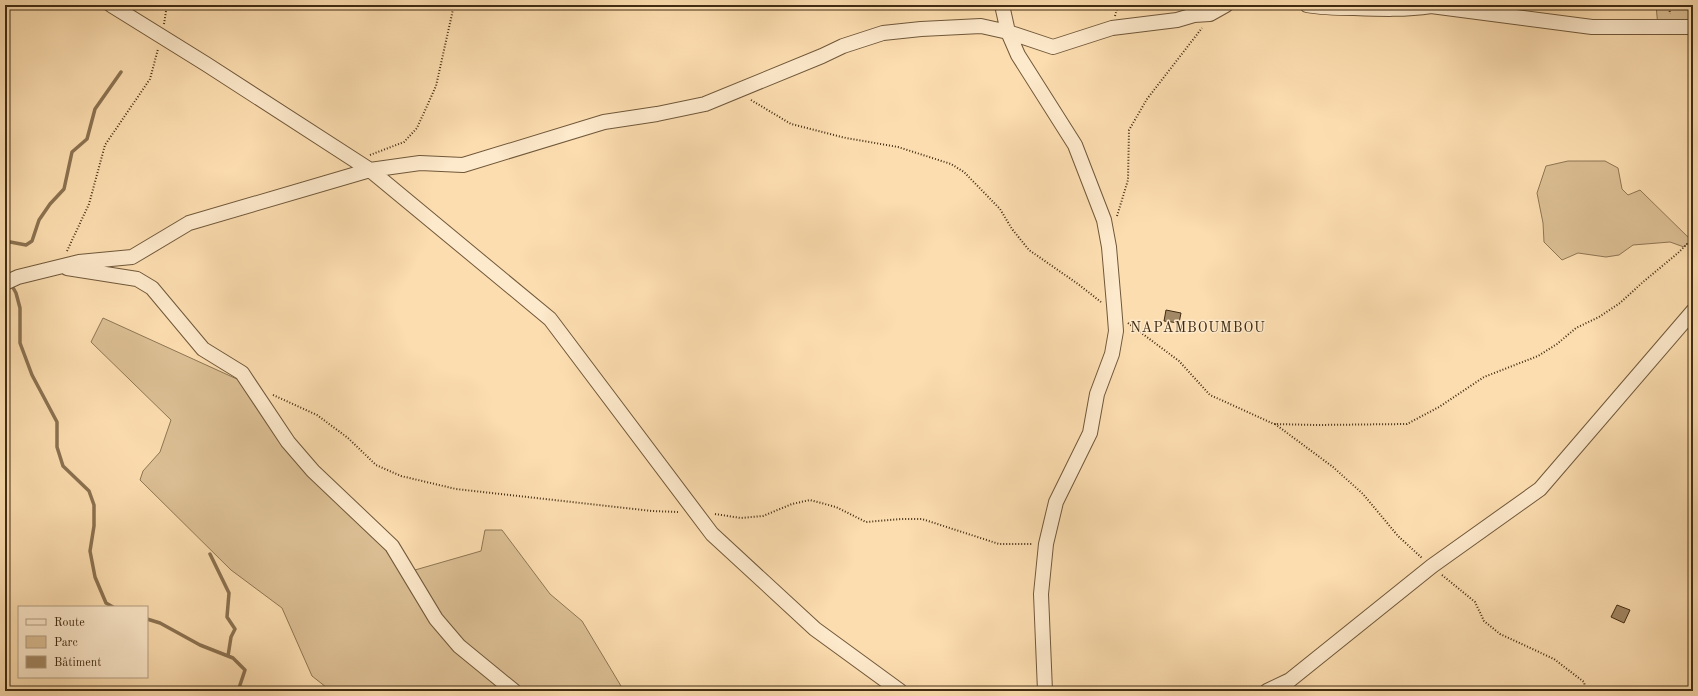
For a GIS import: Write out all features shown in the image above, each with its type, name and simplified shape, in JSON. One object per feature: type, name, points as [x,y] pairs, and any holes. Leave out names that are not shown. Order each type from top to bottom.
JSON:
[{"type":"street","points":[[111,5],[162,36],[370,170],[550,319],[712,534],[815,629],[900,691]]},
{"type":"street","points":[[1002,5],[1008,32],[1018,56],[1075,145],[1104,220],[1109,246],[1115,314],[1116,331],[1112,354],[1097,394],[1090,433],[1056,502],[1046,544],[1041,594],[1045,691]]},
{"type":"street","points":[[5,283],[18,277],[79,262],[132,257],[189,223],[370,170],[420,163],[464,165],[604,122],[657,114],[705,104],[843,46],[883,33],[921,29],[981,26],[1008,32],[1053,47],[1112,28],[1177,20],[1194,15],[1210,14],[1226,5]]},
{"type":"street","points":[[1307,5],[1317,7],[1369,9],[1412,9],[1431,6],[1592,27],[1693,27]]},
{"type":"street","points":[[58,267],[137,279],[152,288],[203,349],[242,373],[288,442],[312,471],[392,546],[436,619],[459,646],[514,691]]},
{"type":"street","points":[[1267,691],[1290,680],[1432,566],[1540,489],[1693,310]]},
{"type":"path","points":[[58,267],[89,204],[105,145],[150,79],[162,36],[166,5]]},
{"type":"path","points":[[356,161],[379,150],[404,142],[417,128],[436,86],[454,5]]},
{"type":"path","points":[[1117,217],[1128,180],[1129,130],[1147,99],[1204,26]]},
{"type":"path","points":[[737,91],[791,124],[846,138],[898,147],[951,164],[964,172],[1000,209],[1012,229],[1029,250],[1078,284],[1115,314],[1179,361],[1210,395],[1274,424],[1407,424],[1439,407],[1484,377],[1538,356],[1557,344],[1576,328],[1600,317],[1620,303],[1678,253],[1693,238]]},
{"type":"path","points":[[270,394],[317,415],[348,438],[376,465],[400,476],[456,489],[652,511],[696,512],[741,518],[763,516],[792,504],[810,500],[836,507],[866,522],[901,519],[922,520],[999,544],[1046,544]]},
{"type":"green space","points":[[1656,5],[1693,5],[1693,27],[1658,27]]},
{"type":"green space","points":[[1568,161],[1605,161],[1618,168],[1622,189],[1628,195],[1640,190],[1691,240],[1684,247],[1670,242],[1633,245],[1619,255],[1606,257],[1578,253],[1562,260],[1544,242],[1543,223],[1537,193],[1546,166]]},
{"type":"green space","points":[[103,318],[250,385],[288,442],[408,572],[481,551],[485,530],[502,530],[550,594],[582,621],[624,691],[331,691],[312,676],[282,608],[231,570],[140,480],[143,471],[160,452],[171,420],[91,342]]},
{"type":"building","points":[[1166,310],[1181,313],[1179,323],[1164,321]]},
{"type":"building","points":[[1617,605],[1630,610],[1624,623],[1611,617]]},
{"type":"waterway","points":[[5,241],[26,245],[32,241],[39,220],[50,204],[64,189],[72,152],[87,139],[95,109],[121,72]]},
{"type":"waterway","points":[[11,284],[16,293],[20,308],[20,343],[32,375],[57,422],[57,447],[63,466],[89,491],[94,505],[94,526],[90,551],[95,577],[106,603],[111,606]]},
{"type":"waterway","points":[[210,554],[229,593],[227,617],[235,629],[231,637],[228,656]]},
{"type":"waterway","points":[[148,619],[160,623],[200,645],[233,658],[245,670],[238,691]]},
{"type":"district","name":"NAPAMBOUMBOU","points":[[1198,327]]}]
